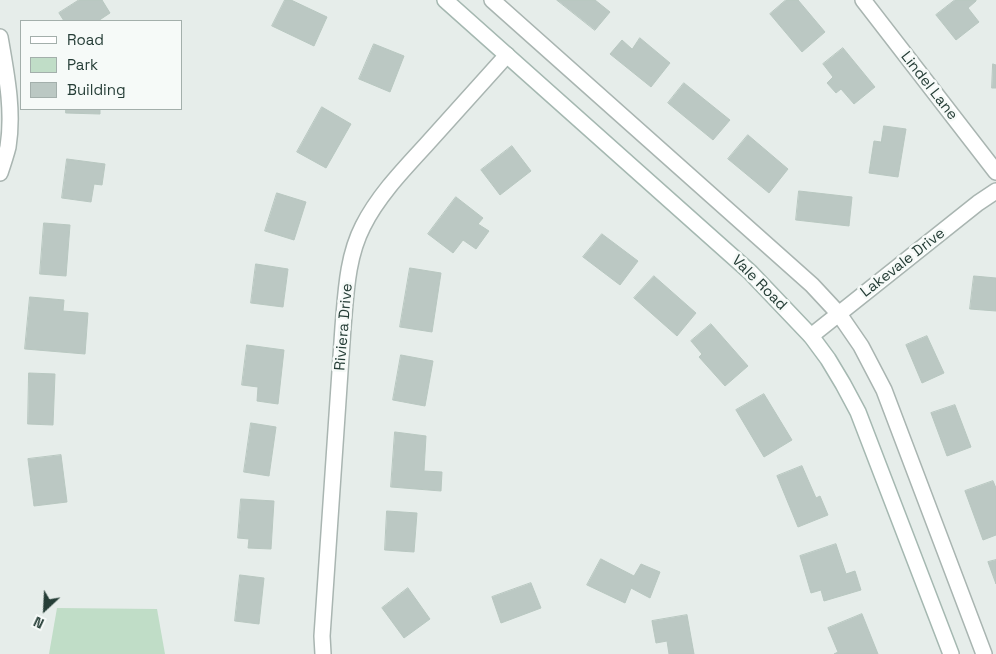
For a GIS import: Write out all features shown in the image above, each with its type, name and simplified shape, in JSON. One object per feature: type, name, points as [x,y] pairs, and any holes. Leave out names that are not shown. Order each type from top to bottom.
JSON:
[{"type":"street","name":"Vale Road","points":[[445,0],[750,272],[811,336],[828,359],[858,412],[950,654]]},
{"type":"street","points":[[492,0],[812,285],[839,314],[861,346],[884,390],[984,654]]},
{"type":"street","name":"Lindel Lane","points":[[863,0],[996,172]]},
{"type":"street","points":[[0,37],[7,79],[10,122],[8,147],[0,173]]},
{"type":"street","name":"Riviera Drive","points":[[323,654],[322,636],[343,327],[347,282],[354,250],[362,227],[377,202],[508,55]]},
{"type":"street","name":"Lakevale Drive","points":[[811,336],[978,203],[996,191]]},
{"type":"green space","points":[[57,608],[157,609],[165,654],[49,654]]},
{"type":"building","points":[[79,0],[102,0],[110,13],[100,20],[63,20],[59,13]]},
{"type":"building","points":[[285,0],[291,0],[327,17],[314,46],[272,26]]},
{"type":"building","points":[[557,0],[595,0],[610,12],[595,30]]},
{"type":"building","points":[[786,0],[798,0],[825,32],[802,52],[770,14]]},
{"type":"building","points":[[955,0],[976,0],[968,8],[979,22],[956,40],[936,15]]},
{"type":"building","points":[[640,38],[670,63],[651,87],[610,54],[622,40],[632,49]]},
{"type":"building","points":[[374,44],[404,56],[390,92],[359,79]]},
{"type":"building","points":[[843,48],[875,87],[854,104],[841,89],[836,93],[827,83],[833,77],[823,64]]},
{"type":"building","points":[[993,64],[996,65],[996,88],[992,88]]},
{"type":"building","points":[[684,83],[730,120],[713,140],[668,103]]},
{"type":"building","points":[[322,107],[351,124],[326,168],[297,152]]},
{"type":"building","points":[[66,110],[100,110],[100,114],[66,113]]},
{"type":"building","points":[[884,126],[906,129],[898,177],[869,173],[874,141],[881,142]]},
{"type":"building","points":[[748,135],[788,169],[769,193],[728,159]]},
{"type":"building","points":[[512,146],[531,171],[500,195],[481,170]]},
{"type":"building","points":[[67,159],[105,164],[102,185],[94,184],[91,202],[62,198]]},
{"type":"building","points":[[799,191],[852,197],[849,226],[796,220]]},
{"type":"building","points":[[277,193],[306,202],[294,240],[265,231]]},
{"type":"building","points":[[456,197],[483,218],[478,224],[489,231],[476,249],[463,240],[453,253],[428,234]]},
{"type":"building","points":[[44,223],[70,225],[66,276],[40,274]]},
{"type":"building","points":[[602,234],[638,261],[620,285],[583,257]]},
{"type":"building","points":[[256,264],[288,269],[283,307],[251,303]]},
{"type":"building","points":[[410,268],[441,273],[432,332],[400,327]]},
{"type":"building","points":[[654,276],[696,313],[677,336],[634,298]]},
{"type":"building","points":[[974,276],[996,278],[996,311],[970,309]]},
{"type":"building","points":[[30,297],[64,300],[63,311],[88,313],[85,354],[25,349]]},
{"type":"building","points":[[711,324],[748,366],[725,386],[699,357],[702,354],[691,341]]},
{"type":"building","points":[[927,336],[944,373],[922,383],[906,345]]},
{"type":"building","points":[[247,345],[284,350],[278,404],[257,401],[258,387],[242,385]]},
{"type":"building","points":[[401,355],[433,361],[425,406],[393,400]]},
{"type":"building","points":[[29,373],[55,374],[53,425],[28,424]]},
{"type":"building","points":[[764,394],[792,440],[764,457],[736,410]]},
{"type":"building","points":[[955,405],[971,447],[947,456],[931,413]]},
{"type":"building","points":[[251,423],[276,427],[269,476],[244,472]]},
{"type":"building","points":[[395,432],[426,436],[424,471],[442,472],[441,491],[391,487]]},
{"type":"building","points":[[61,455],[67,502],[34,506],[28,459]]},
{"type":"building","points":[[802,466],[816,498],[820,496],[828,515],[798,527],[777,476]]},
{"type":"building","points":[[993,481],[996,488],[996,535],[983,540],[965,491]]},
{"type":"building","points":[[241,499],[274,501],[271,549],[248,548],[249,539],[238,538]]},
{"type":"building","points":[[387,511],[417,513],[414,552],[385,550]]},
{"type":"building","points":[[836,544],[846,574],[855,571],[861,590],[824,601],[821,590],[811,593],[800,556]]},
{"type":"building","points":[[601,559],[634,576],[641,564],[660,572],[650,598],[631,588],[625,603],[587,585]]},
{"type":"building","points":[[996,560],[996,584],[988,562]]},
{"type":"building","points":[[240,575],[264,578],[259,624],[235,621]]},
{"type":"building","points":[[531,583],[541,608],[501,623],[492,597]]},
{"type":"building","points":[[408,588],[430,619],[404,638],[382,608]]},
{"type":"building","points":[[862,614],[878,654],[834,654],[838,652],[828,628]]},
{"type":"building","points":[[687,615],[694,654],[669,654],[667,641],[656,643],[652,621]]}]
